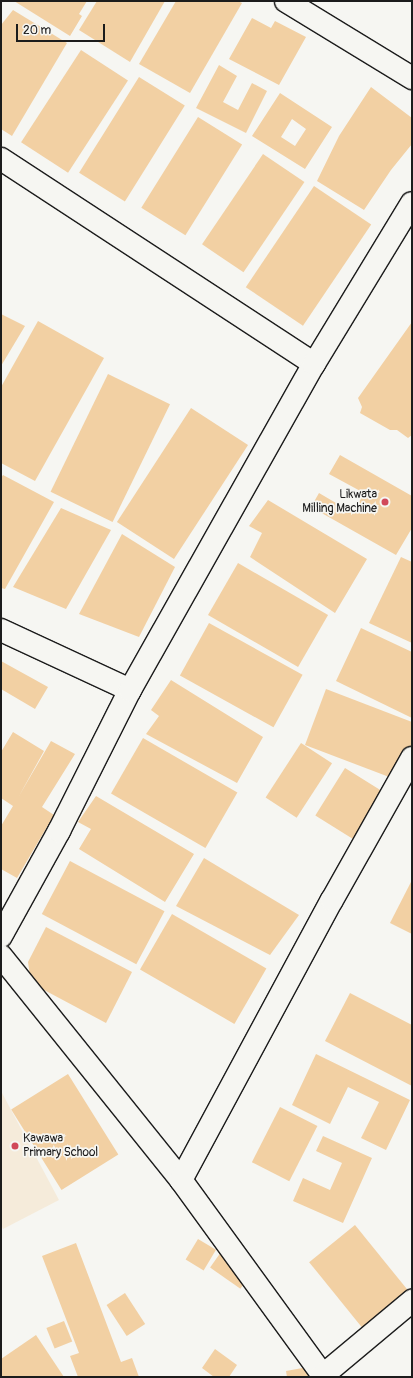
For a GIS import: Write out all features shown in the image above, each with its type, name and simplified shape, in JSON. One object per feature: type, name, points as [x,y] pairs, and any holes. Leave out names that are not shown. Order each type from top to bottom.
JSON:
[{"type":"street","points":[[286,1],[412,78]]},
{"type":"street","points":[[1,159],[314,364]]},
{"type":"street","points":[[1,936],[59,831],[130,690],[314,364],[412,203]]},
{"type":"street","points":[[1,630],[130,690]]},
{"type":"street","points":[[181,1180],[332,900],[412,758]]},
{"type":"street","points":[[1,956],[181,1180],[323,1377],[412,1302]]},
{"type":"shaded area","name":"Kawawa Primary School","points":[[1,1091],[59,1200],[3,1229],[1,1225]]},
{"type":"building","points":[[14,1],[87,1],[79,14],[82,16],[70,36]]},
{"type":"building","points":[[97,1],[165,1],[130,62],[79,30]]},
{"type":"building","points":[[176,1],[238,1],[242,3],[190,93],[139,64]]},
{"type":"building","points":[[13,10],[67,43],[12,136],[1,129],[1,25]]},
{"type":"building","points":[[252,18],[271,28],[275,21],[306,37],[279,85],[229,59]]},
{"type":"building","points":[[81,50],[128,80],[68,173],[21,142]]},
{"type":"building","points":[[219,65],[237,76],[223,102],[238,110],[252,83],[267,91],[246,133],[196,108]]},
{"type":"building","points":[[139,77],[185,106],[125,201],[79,173]]},
{"type":"building","points":[[371,87],[412,118],[412,144],[391,170],[364,210],[317,181],[339,136]]},
{"type":"building","points":[[280,93],[332,127],[305,169],[252,136]],"holes":[[[292,119],[306,129],[295,146],[281,137]]]},
{"type":"building","points":[[198,117],[242,145],[185,235],[141,208]]},
{"type":"building","points":[[263,154],[304,182],[243,272],[202,244]]},
{"type":"building","points":[[314,186],[371,225],[303,326],[246,287]]},
{"type":"building","points":[[1,314],[25,326],[1,366]]},
{"type":"building","points":[[38,321],[104,358],[35,481],[1,463],[1,387]]},
{"type":"building","points":[[412,322],[412,435],[408,438],[397,430],[390,430],[360,413],[362,407],[358,398]]},
{"type":"building","points":[[108,374],[170,404],[113,522],[51,492]]},
{"type":"building","points":[[191,408],[248,445],[174,559],[117,522]]},
{"type":"building","name":"Likwata Milling Machine","points":[[340,455],[412,496],[412,528],[396,555],[311,507],[319,493],[353,513],[364,493],[329,474]]},
{"type":"building","points":[[3,475],[54,502],[5,589],[1,588],[1,478]]},
{"type":"building","points":[[268,500],[367,559],[335,613],[250,557],[262,533],[249,526]]},
{"type":"building","points":[[61,508],[111,530],[66,609],[13,587]]},
{"type":"building","points":[[122,534],[175,567],[139,637],[79,614]]},
{"type":"building","points":[[401,557],[412,562],[412,643],[369,623]]},
{"type":"building","points":[[238,563],[328,615],[298,667],[208,615]]},
{"type":"building","points":[[209,623],[303,675],[273,727],[180,675]]},
{"type":"building","points":[[361,628],[412,652],[412,718],[336,681]]},
{"type":"building","points":[[1,661],[48,687],[35,709],[1,689]]},
{"type":"building","points":[[171,680],[263,737],[237,783],[146,734],[159,716],[151,710]]},
{"type":"building","points":[[326,689],[412,722],[412,765],[405,783],[305,745]]},
{"type":"building","points":[[13,732],[44,751],[19,796],[51,741],[75,754],[42,807],[54,815],[17,878],[1,869],[1,826],[13,806],[1,798],[1,752]]},
{"type":"building","points":[[143,738],[237,792],[205,848],[111,793]]},
{"type":"building","points":[[301,743],[332,763],[297,818],[266,798]]},
{"type":"building","points":[[345,768],[388,795],[359,843],[315,815]]},
{"type":"building","points":[[96,796],[194,854],[165,902],[79,849],[91,829],[78,822]]},
{"type":"building","points":[[204,858],[299,915],[270,955],[176,906]]},
{"type":"building","points":[[70,861],[164,911],[136,964],[42,914]]},
{"type":"building","points":[[412,880],[412,934],[390,923]]},
{"type":"building","points":[[172,914],[266,968],[234,1024],[140,969]]},
{"type":"building","points":[[46,927],[132,972],[106,1023],[31,983],[28,962]]},
{"type":"building","points":[[350,993],[412,1025],[412,1086],[325,1041]]},
{"type":"building","points":[[316,1054],[410,1100],[386,1150],[361,1138],[379,1102],[348,1087],[330,1124],[292,1105]]},
{"type":"building","points":[[68,1074],[118,1155],[62,1190],[11,1110]]},
{"type":"building","points":[[280,1107],[317,1126],[289,1181],[252,1162]]},
{"type":"building","points":[[323,1136],[372,1158],[343,1223],[293,1201],[303,1178],[330,1190],[342,1163],[316,1151]]},
{"type":"building","points":[[355,1225],[408,1290],[362,1327],[309,1262]]},
{"type":"building","points":[[198,1239],[216,1250],[204,1270],[186,1260]]},
{"type":"building","points":[[76,1243],[121,1362],[132,1358],[139,1377],[78,1377],[70,1356],[79,1353],[42,1256]]},
{"type":"building","points":[[221,1252],[251,1273],[240,1289],[210,1268]]},
{"type":"building","points":[[125,1293],[145,1324],[127,1336],[107,1305]]},
{"type":"building","points":[[64,1321],[72,1341],[55,1349],[46,1328]]},
{"type":"building","points":[[36,1335],[64,1377],[1,1377],[1,1359]]},
{"type":"building","points":[[215,1349],[237,1365],[229,1377],[214,1377],[202,1368]]},
{"type":"building","points":[[308,1367],[309,1377],[287,1377],[286,1371]]},
{"type":"place","name":"Likwata Milling Machine","points":[[385,502]]},
{"type":"place","name":"Kawawa Primary School","points":[[15,1146]]}]
